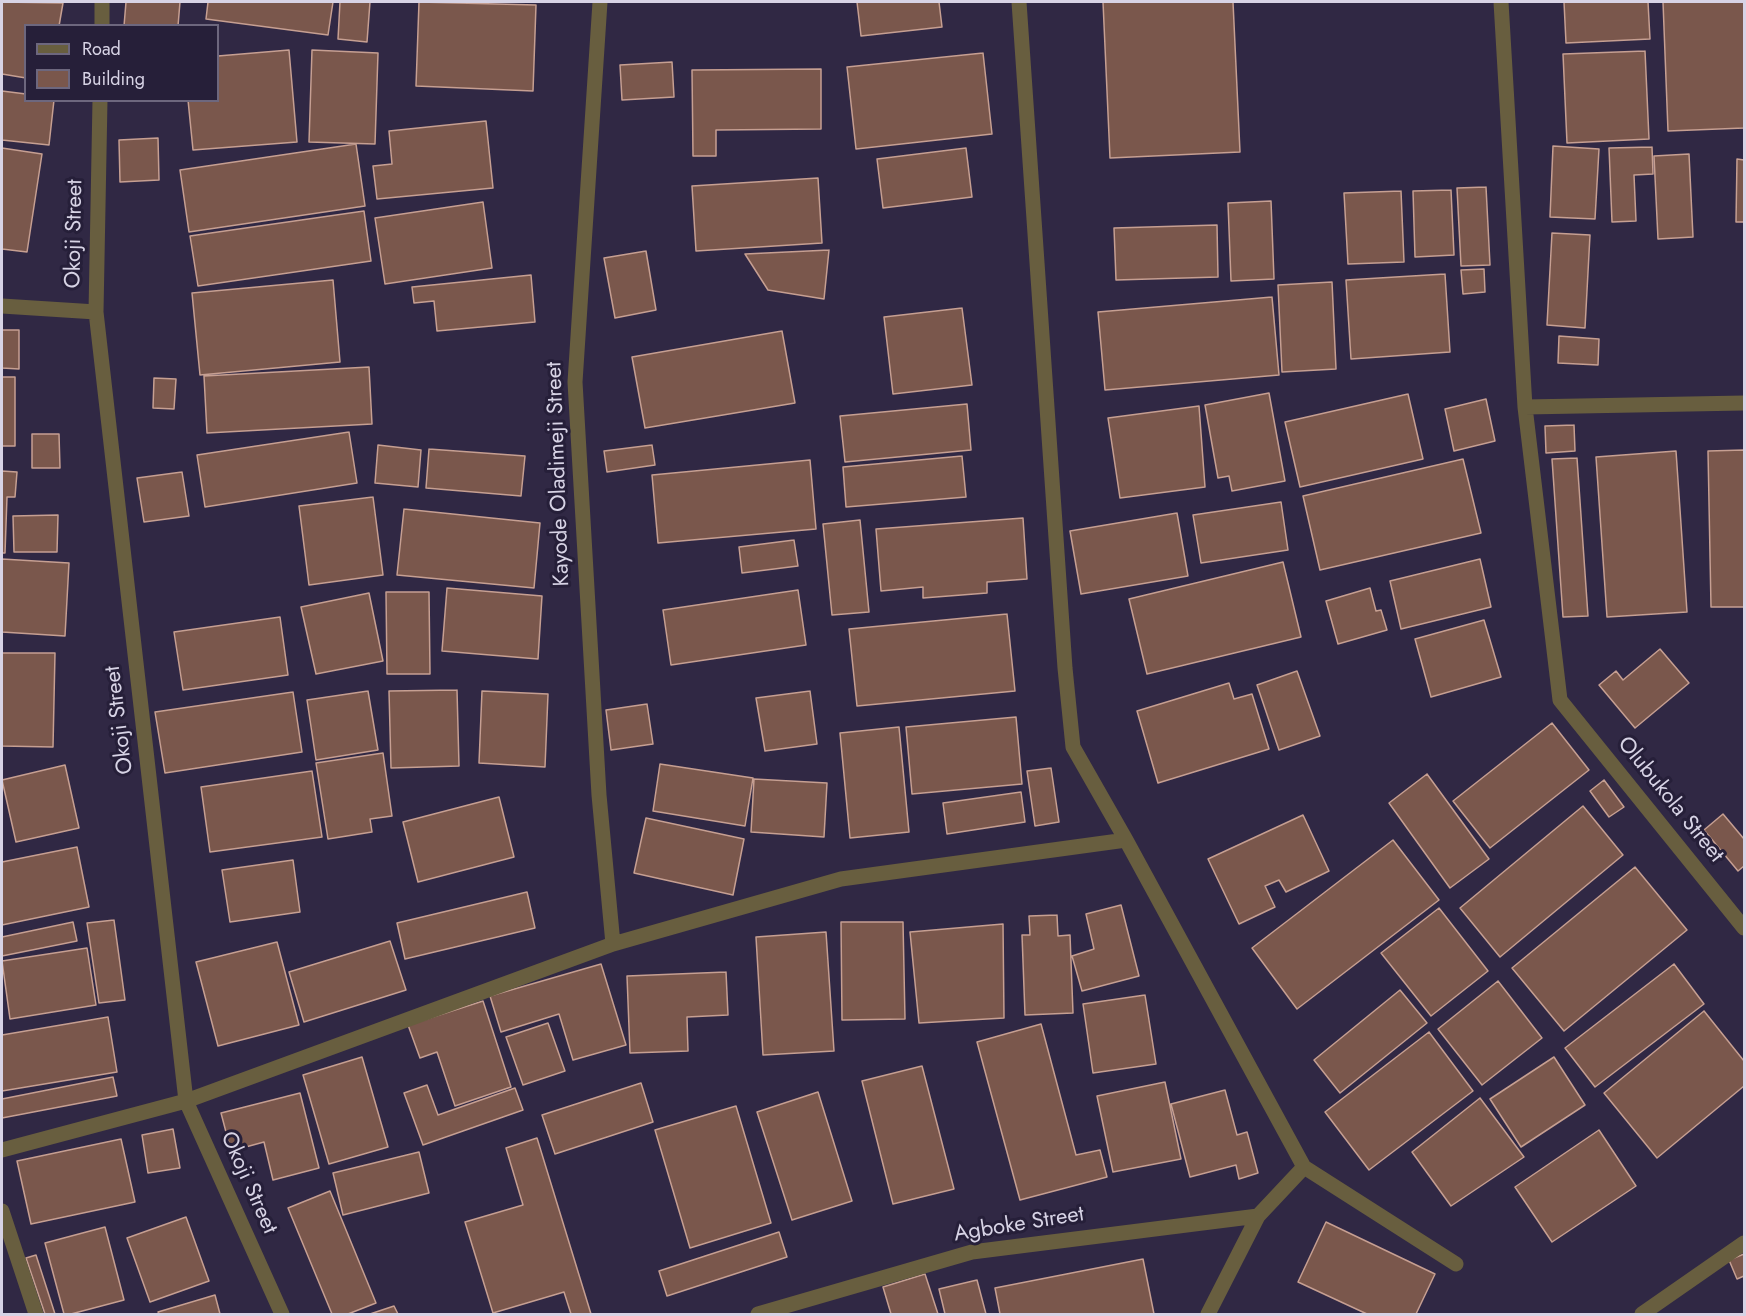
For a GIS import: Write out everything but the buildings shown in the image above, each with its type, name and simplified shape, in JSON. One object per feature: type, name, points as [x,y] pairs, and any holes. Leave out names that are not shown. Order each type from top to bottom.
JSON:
[{"type":"street","points":[[102,2],[102,24]]},
{"type":"street","name":"Kayode Oladimeji Street","points":[[600,2],[575,382],[599,795],[613,944]]},
{"type":"street","points":[[1019,2],[1065,668],[1073,747],[1304,1167],[1456,1264]]},
{"type":"street","points":[[1501,2],[1525,407],[1744,403]]},
{"type":"street","name":"Okoji Street","points":[[100,102],[96,312],[186,1101],[282,1314]]},
{"type":"street","points":[[2,306],[96,312]]},
{"type":"street","name":"Olubukola Street","points":[[1525,407],[1560,699],[1744,928]]},
{"type":"street","points":[[2,1150],[186,1101],[613,944],[841,879],[1126,840]]},
{"type":"street","points":[[1208,1314],[1258,1216],[1304,1167]]},
{"type":"street","points":[[2,1211],[36,1314]]},
{"type":"street","name":"Agboke Street","points":[[758,1314],[972,1252],[1258,1216]]},
{"type":"street","points":[[1642,1314],[1744,1243]]}]
